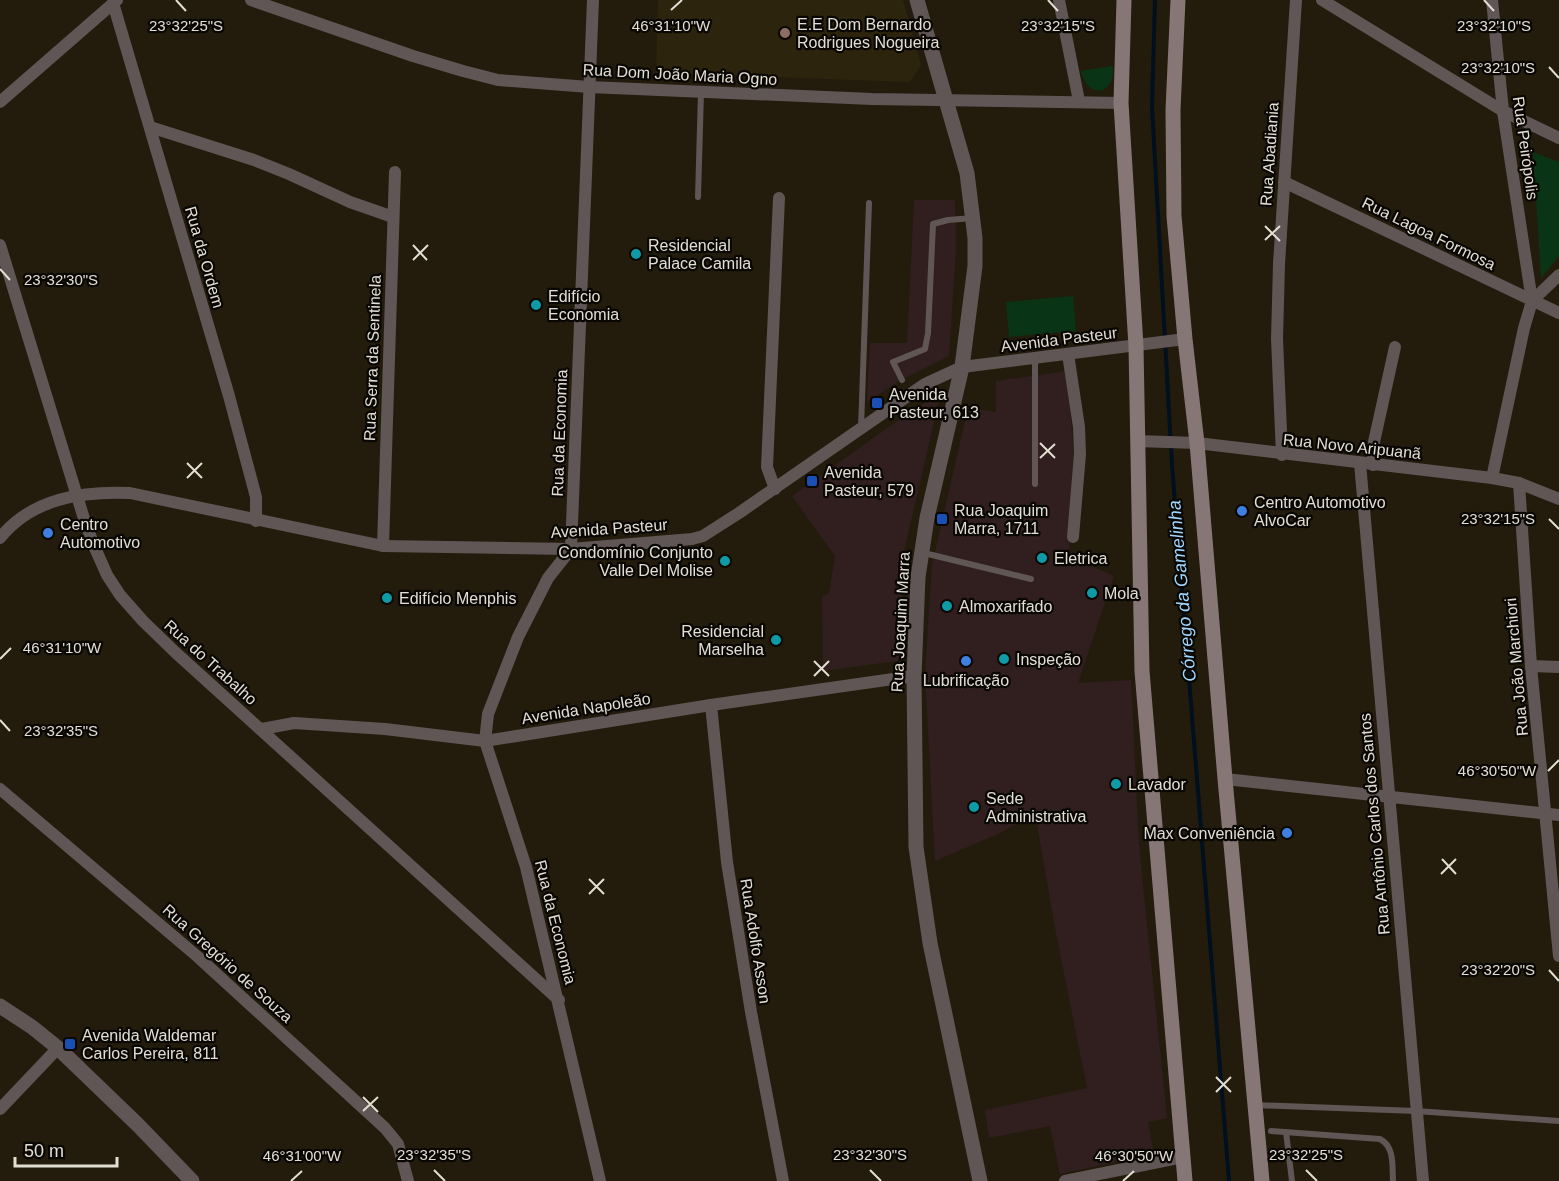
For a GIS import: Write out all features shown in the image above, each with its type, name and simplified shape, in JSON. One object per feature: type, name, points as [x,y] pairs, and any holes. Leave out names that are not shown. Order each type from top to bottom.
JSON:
[{"type":"main road","points":[[1124,0],[1121,103],[1136,346],[1142,671],[1185,1181]]},
{"type":"main road","points":[[1178,0],[1173,110],[1174,216],[1180,340],[1197,443],[1262,1181]]},
{"type":"street","name":"Rua Dom João Maria Ogno","points":[[251,0],[463,71],[498,80],[589,87],[872,99],[1121,103]]},
{"type":"street","name":"Rua da Economia","points":[[593,0],[571,549],[548,578],[518,637],[488,714],[485,741],[526,867],[600,1181]]},
{"type":"street","name":"Rua Joaquim Marra","points":[[917,0],[967,173],[973,218],[975,266],[962,367],[921,552],[915,619],[914,676],[916,847],[920,886],[952,1057],[980,1181]]},
{"type":"street","points":[[1059,0],[1079,101]]},
{"type":"street","name":"Rua Abadiania","points":[[1282,454],[1277,339],[1279,264],[1296,0]]},
{"type":"street","points":[[1322,0],[1503,111],[1559,138]]},
{"type":"street","name":"Rua Peirópolis","points":[[1492,0],[1503,111],[1532,301]]},
{"type":"street","points":[[0,102],[115,2]]},
{"type":"street","name":"Rua da Ordem","points":[[115,2],[229,396],[256,497],[256,520]]},
{"type":"street","points":[[150,127],[254,160],[350,202],[393,217]]},
{"type":"street","name":"Rua Serra da Sentinela","points":[[383,546],[395,172]]},
{"type":"street","name":"Rua Lagoa Formosa","points":[[1284,182],[1559,313]]},
{"type":"street","points":[[775,489],[767,467],[779,198]]},
{"type":"street","name":"Rua do Trabalho","points":[[0,244],[85,522],[107,575],[131,609],[175,652],[559,1000]]},
{"type":"street","points":[[1492,478],[1524,328],[1532,301],[1559,275]]},
{"type":"street","name":"Avenida Pasteur","points":[[0,538],[7,529],[41,506],[78,494],[100,492],[130,493],[383,546],[571,549],[692,539],[703,536],[775,489],[925,384],[962,367],[1180,340]]},
{"type":"street","points":[[1373,465],[1374,442],[1395,347]]},
{"type":"street","points":[[1068,354],[1079,427],[1080,454],[1073,537]]},
{"type":"street","name":"Rua Novo Aripuanã","points":[[1137,441],[1197,443],[1492,478],[1519,483],[1559,499]]},
{"type":"street","name":"Rua Antônio Carlos dos Santos","points":[[1360,463],[1423,1181]]},
{"type":"street","name":"Rua João Marchiori","points":[[1519,483],[1532,666],[1553,814],[1559,956]]},
{"type":"street","points":[[1532,666],[1559,667]]},
{"type":"street","name":"Avenida Napoleão","points":[[262,729],[294,723],[385,729],[485,741],[914,676]]},
{"type":"street","name":"Rua Adolfo Asson","points":[[711,705],[727,862],[751,1012],[783,1181]]},
{"type":"street","points":[[1225,779],[1553,814]]},
{"type":"street","name":"Rua Gregório de Souza","points":[[0,789],[198,957],[385,1128],[398,1144],[408,1181]]},
{"type":"street","points":[[0,1006],[58,1048],[192,1181]]},
{"type":"street","points":[[0,1109],[58,1048]]},
{"type":"street","points":[[1065,1181],[1183,1157]]},
{"type":"lane","points":[[698,197],[701,92]]},
{"type":"lane","points":[[861,429],[869,203]]},
{"type":"lane","points":[[902,380],[893,362],[925,349],[928,333],[933,224],[973,218]]},
{"type":"lane","points":[[1035,358],[1035,484]]},
{"type":"lane","points":[[921,552],[1031,579]]},
{"type":"lane","points":[[1255,1105],[1416,1111],[1559,1121]]},
{"type":"lane","points":[[1271,1131],[1380,1139],[1389,1145],[1391,1150],[1393,1181]]},
{"type":"lane","points":[[1286,1132],[1292,1181]]},
{"type":"shaded area","name":"E.E Dom Bernardo Rodrigues Nogueira","points":[[658,0],[903,0],[921,65],[910,82],[656,73]]},
{"type":"shaded area","points":[[914,200],[955,200],[956,250],[949,356],[901,380],[867,402],[870,343],[907,343]]},
{"type":"shaded area","points":[[1067,371],[1074,459],[1069,556],[1114,576],[1078,683],[1131,680],[1139,846],[1167,1118],[1148,1122],[1154,1154],[1060,1174],[1050,1126],[989,1138],[985,1110],[1087,1088],[1035,813],[998,834],[935,861],[925,674],[932,565],[968,408],[996,412],[996,381]]},
{"type":"shaded area","points":[[940,396],[902,560],[901,655],[897,661],[823,671],[822,597],[829,593],[835,556],[792,496],[917,407]]},
{"type":"green space","points":[[1113,66],[1111,81],[1107,87],[1098,91],[1089,87],[1081,71]]},
{"type":"green space","points":[[1533,152],[1559,162],[1559,256],[1541,278]]},
{"type":"green space","points":[[1073,296],[1076,331],[1009,337],[1006,302]]},
{"type":"waterway","name":"Córrego da Gamelinha","points":[[1155,0],[1152,107],[1172,465],[1229,1181]]},
{"type":"place","name":"E.E Dom Bernardo Rodrigues Nogueira","points":[[785,33]]},
{"type":"place","name":"Residencial Palace Camila","points":[[636,254]]},
{"type":"place","name":"Edifício Economia","points":[[536,305]]},
{"type":"place","name":"Avenida Pasteur, 613","points":[[877,403]]},
{"type":"place","name":"Avenida Pasteur, 579","points":[[812,481]]},
{"type":"place","name":"Centro Automotivo AlvoCar","points":[[1242,511]]},
{"type":"place","name":"Rua Joaquim Marra, 1711","points":[[942,519]]},
{"type":"place","name":"Centro Automotivo","points":[[48,533]]},
{"type":"place","name":"Eletrica","points":[[1042,558]]},
{"type":"place","name":"Condomínio Conjunto Valle Del Molise","points":[[725,561]]},
{"type":"place","name":"Mola","points":[[1092,593]]},
{"type":"place","name":"Edifício Menphis","points":[[387,598]]},
{"type":"place","name":"Almoxarifado","points":[[947,606]]},
{"type":"place","name":"Residencial Marselha","points":[[776,640]]},
{"type":"place","name":"Inspeção","points":[[1004,659]]},
{"type":"place","name":"Lubrificação","points":[[966,661]]},
{"type":"place","name":"Lavador","points":[[1116,784]]},
{"type":"place","name":"Sede Administrativa","points":[[974,807]]},
{"type":"place","name":"Max Conveniência","points":[[1287,833]]},
{"type":"place","name":"Avenida Waldemar Carlos Pereira, 811","points":[[70,1044]]}]
